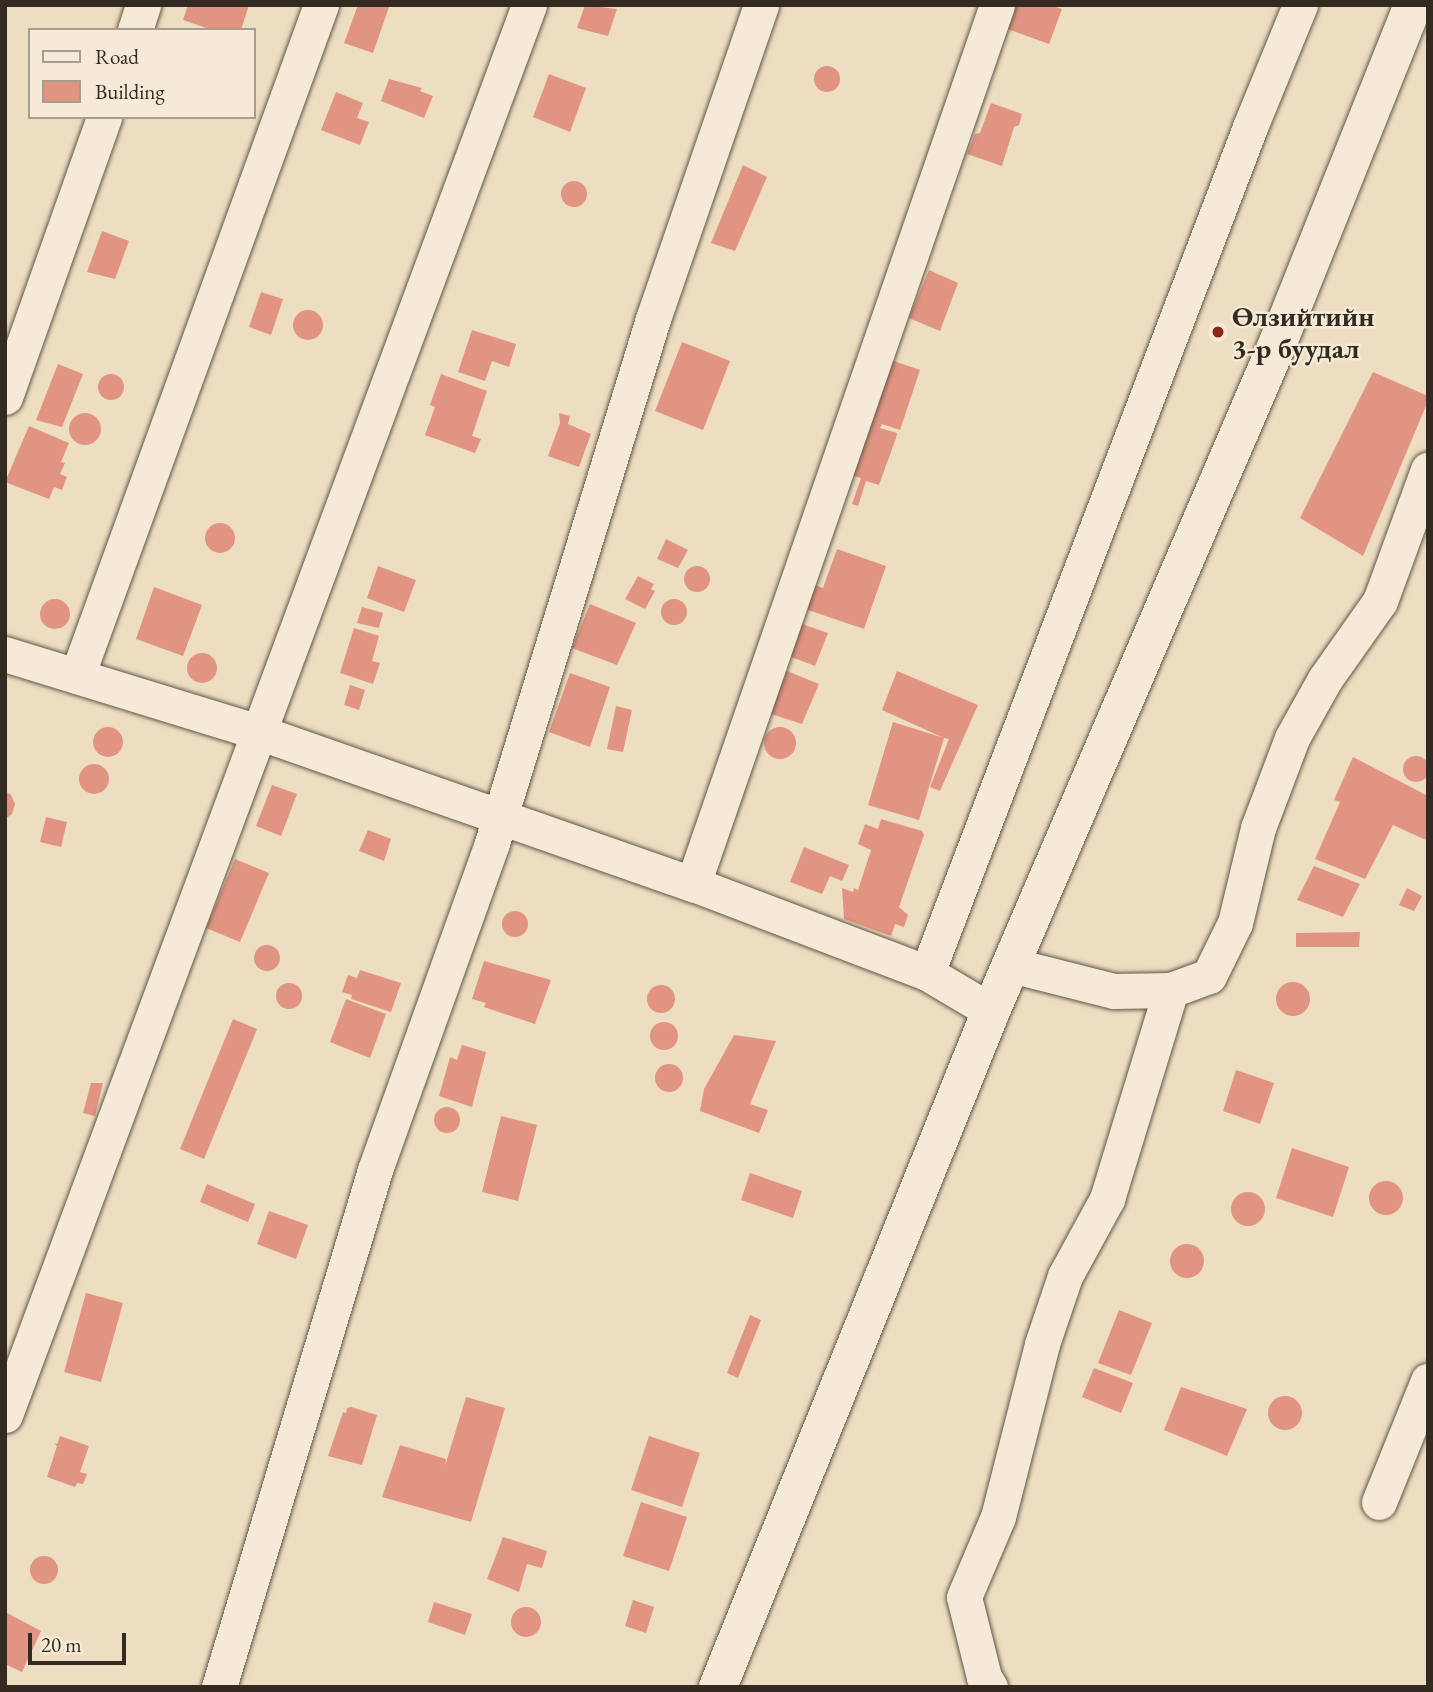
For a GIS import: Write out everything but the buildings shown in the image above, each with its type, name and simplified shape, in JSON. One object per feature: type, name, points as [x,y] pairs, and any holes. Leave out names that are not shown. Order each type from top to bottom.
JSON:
[{"type":"main road","points":[[718,1687],[991,1011],[1277,345],[1413,5]]},
{"type":"street","points":[[136,28],[143,5]]},
{"type":"street","points":[[77,676],[321,5]]},
{"type":"street","points":[[5,1415],[530,5]]},
{"type":"street","points":[[219,1687],[375,1170],[499,818],[653,319],[761,5]]},
{"type":"street","points":[[693,884],[997,5]]},
{"type":"street","points":[[927,973],[1250,127],[1300,5]]},
{"type":"street","points":[[5,397],[103,119]]},
{"type":"street","points":[[1011,965],[1114,991],[1171,990],[1209,976],[1230,934],[1258,828],[1292,738],[1325,679],[1380,600],[1428,470]]},
{"type":"street","points":[[5,654],[261,733],[693,884],[927,973],[991,1011]]},
{"type":"street","points":[[990,1687],[984,1677],[964,1597],[998,1517],[1042,1344],[1065,1276],[1107,1199],[1171,990]]},
{"type":"street","points":[[1379,1502],[1428,1381]]},
{"type":"place","name":"Өлзийтийн 3-р буудал","points":[[1218,332]]}]
